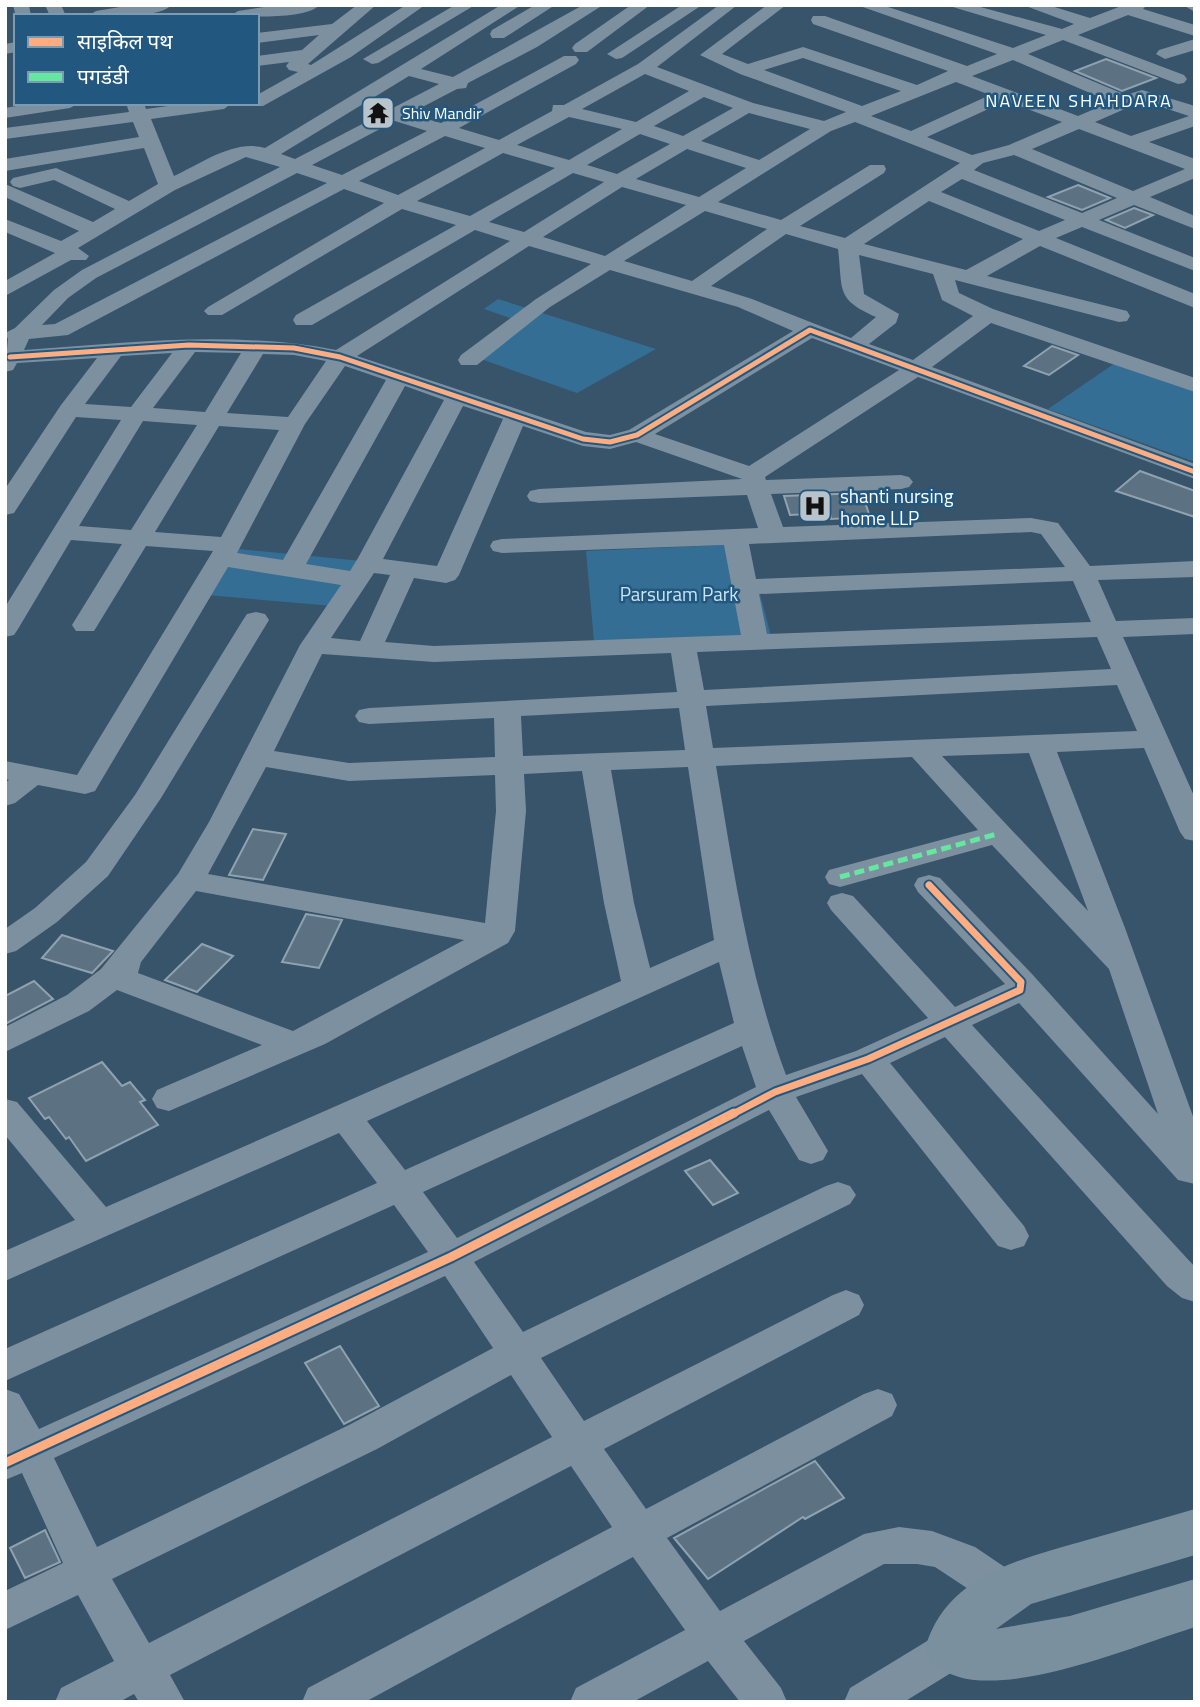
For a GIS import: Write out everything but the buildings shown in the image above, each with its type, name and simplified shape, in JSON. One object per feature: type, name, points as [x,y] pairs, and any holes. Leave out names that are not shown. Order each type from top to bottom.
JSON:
[{"type":"main road","points":[[1195,1532],[1017,1584],[972,1616],[955,1638],[952,1649],[962,1655],[977,1657],[1029,1651],[1195,1603]]},
{"type":"street","points":[[248,14],[282,7],[312,5]]},
{"type":"street","points":[[310,63],[337,28],[368,5]]},
{"type":"street","points":[[259,101],[310,63],[417,5]]},
{"type":"street","points":[[372,59],[467,5]]},
{"type":"street","points":[[267,155],[513,5]]},
{"type":"street","points":[[547,5],[486,41],[577,54]]},
{"type":"street","points":[[595,5],[525,46],[104,265],[73,285],[13,335],[8,361],[115,349],[188,345],[294,348],[340,357],[595,441],[624,441],[810,330]]},
{"type":"street","points":[[601,5],[637,8],[670,21]]},
{"type":"street","points":[[616,54],[694,5]]},
{"type":"street","points":[[778,5],[709,55],[860,114],[1081,219],[1187,261]]},
{"type":"street","points":[[865,5],[1195,112]]},
{"type":"street","points":[[848,245],[968,166],[1016,149],[1178,79],[1064,34],[954,5]]},
{"type":"street","points":[[1031,5],[1113,33]]},
{"type":"street","points":[[102,14],[119,9],[158,6]]},
{"type":"street","points":[[215,311],[400,202],[644,68],[728,6]]},
{"type":"street","points":[[470,360],[544,303],[825,127],[1134,7],[1195,31]]},
{"type":"street","points":[[13,335],[60,330],[443,130],[577,54],[637,8]]},
{"type":"street","points":[[1174,24],[1195,15]]},
{"type":"street","points":[[818,20],[959,73],[1005,95],[1135,141],[1195,168]]},
{"type":"street","points":[[259,38],[337,28]]},
{"type":"street","points":[[1039,44],[1140,95]]},
{"type":"street","points":[[1165,54],[1195,44]]},
{"type":"street","points":[[1145,46],[1193,65]]},
{"type":"street","points":[[746,70],[803,52],[917,91]]},
{"type":"street","points":[[259,61],[310,63]]},
{"type":"street","points":[[644,68],[747,107],[825,127]]},
{"type":"street","points":[[406,70],[640,128],[759,166]]},
{"type":"street","points":[[304,320],[470,222],[702,91]]},
{"type":"street","points":[[913,137],[1005,95]]},
{"type":"street","points":[[5,113],[57,105]]},
{"type":"street","points":[[79,105],[86,122]]},
{"type":"street","points":[[8,147],[137,109],[207,105]]},
{"type":"street","points":[[5,187],[50,166],[228,117],[252,105]]},
{"type":"street","points":[[5,797],[19,773],[85,785],[224,552],[294,424],[340,357],[620,180],[747,107]]},
{"type":"street","points":[[137,109],[168,186]]},
{"type":"street","points":[[392,115],[848,245],[1119,316]]},
{"type":"street","points":[[1135,141],[1195,120]]},
{"type":"street","points":[[8,147],[131,209]]},
{"type":"street","points":[[1016,149],[1195,223]]},
{"type":"street","points":[[5,290],[67,251],[94,230],[168,186],[243,151],[267,155],[294,167],[400,202],[531,238],[744,303],[914,370],[1195,472]]},
{"type":"street","points":[[50,166],[94,167]]},
{"type":"street","points":[[971,276],[1040,238],[1195,168]]},
{"type":"street","points":[[695,288],[877,169]]},
{"type":"street","points":[[5,187],[94,230]]},
{"type":"street","points":[[928,193],[1089,257],[1134,283],[1195,302]]},
{"type":"street","points":[[5,225],[104,265]]},
{"type":"street","points":[[1089,257],[1130,237]]},
{"type":"street","points":[[848,245],[854,296],[862,303],[888,314],[888,318],[854,346]]},
{"type":"street","points":[[1134,283],[1187,261]]},
{"type":"street","points":[[942,270],[949,296],[986,314],[1195,385]]},
{"type":"street","points":[[754,482],[914,370],[986,314]]},
{"type":"street","points":[[5,629],[137,414],[188,345]]},
{"type":"street","points":[[85,625],[256,347]]},
{"type":"street","points":[[5,508],[69,410],[115,349]]},
{"type":"street","points":[[291,569],[399,377]]},
{"type":"street","points":[[5,1041],[78,1003],[112,977],[189,880],[224,822],[313,645],[360,571],[457,396]]},
{"type":"street","points":[[69,410],[294,424]]},
{"type":"street","points":[[63,533],[140,537],[224,552],[291,569],[405,570],[446,575],[516,415]]},
{"type":"street","points":[[637,435],[754,482],[772,535]]},
{"type":"street","points":[[539,496],[754,482],[901,482]]},
{"type":"street","points":[[502,547],[1040,525],[1054,532],[1082,572],[1195,832]]},
{"type":"street","points":[[735,537],[755,640]]},
{"type":"street","points":[[745,587],[1195,569]]},
{"type":"street","points":[[369,649],[405,570]]},
{"type":"street","points":[[5,944],[46,915],[97,869],[147,798],[256,620]]},
{"type":"street","points":[[313,645],[434,654],[755,640],[1109,629],[1192,632]]},
{"type":"street","points":[[683,645],[730,945],[752,1028],[775,1092],[811,1151]]},
{"type":"street","points":[[369,716],[1129,676]]},
{"type":"street","points":[[169,1099],[294,1044],[497,936],[500,931],[510,830],[511,764],[507,708]]},
{"type":"street","points":[[257,757],[349,772],[1156,740]]},
{"type":"street","points":[[1040,744],[1124,968],[1195,1173]]},
{"type":"street","points":[[920,749],[1124,968]]},
{"type":"street","points":[[596,761],[619,903],[639,985]]},
{"type":"street","points":[[998,834],[841,890],[949,1024],[1180,1276],[1195,1288]]},
{"type":"street","points":[[189,880],[497,936]]},
{"type":"street","points":[[929,885],[1195,1173]]},
{"type":"street","points":[[5,1267],[730,945]]},
{"type":"street","points":[[125,962],[121,977],[132,985],[294,1044]]},
{"type":"street","points":[[19,1456],[451,1257],[775,1092],[868,1059],[949,1024],[1023,987]]},
{"type":"street","points":[[5,1366],[752,1028]]},
{"type":"street","points":[[868,1059],[1011,1236]]},
{"type":"street","points":[[5,1111],[99,1224]]},
{"type":"street","points":[[345,1117],[451,1257],[637,1533],[714,1638],[766,1702]]},
{"type":"street","points":[[5,1611],[363,1437],[518,1354],[838,1195]]},
{"type":"street","points":[[76,1702],[153,1685],[577,1443],[846,1305]]},
{"type":"street","points":[[5,1405],[19,1456],[153,1685]]},
{"type":"street","points":[[323,1702],[878,1405]]},
{"type":"street","points":[[591,1702],[714,1638],[878,1547],[909,1543],[955,1554],[1006,1591]]},
{"type":"street","points":[[865,1702],[952,1649]]},
{"type":"green space","points":[[498,299],[656,349],[577,393],[475,357],[522,322],[484,309]]},
{"type":"green space","points":[[1121,359],[1195,382],[1195,462],[1048,409]]},
{"type":"green space","name":"Parsuram Park","points":[[747,544],[771,636],[594,642],[586,551]]},
{"type":"green space","points":[[218,547],[362,561],[333,606],[195,594]]},
{"type":"marked path","points":[[840,877],[997,834]]},
{"type":"cycle path","points":[[10,357],[189,345],[294,348],[340,357],[583,439],[610,442],[637,435],[810,330],[1195,472]]},
{"type":"cycle path","points":[[5,1463],[451,1257],[775,1092],[868,1059],[1020,990],[1021,982],[929,885]]},
{"type":"place","name":"Shiv Mandir","points":[[378,113]]},
{"type":"place","name":"shanti nursing home LLP","points":[[815,506]]},
{"type":"district","name":"NAVEEN SHAHDARA","points":[[1079,100]]}]
